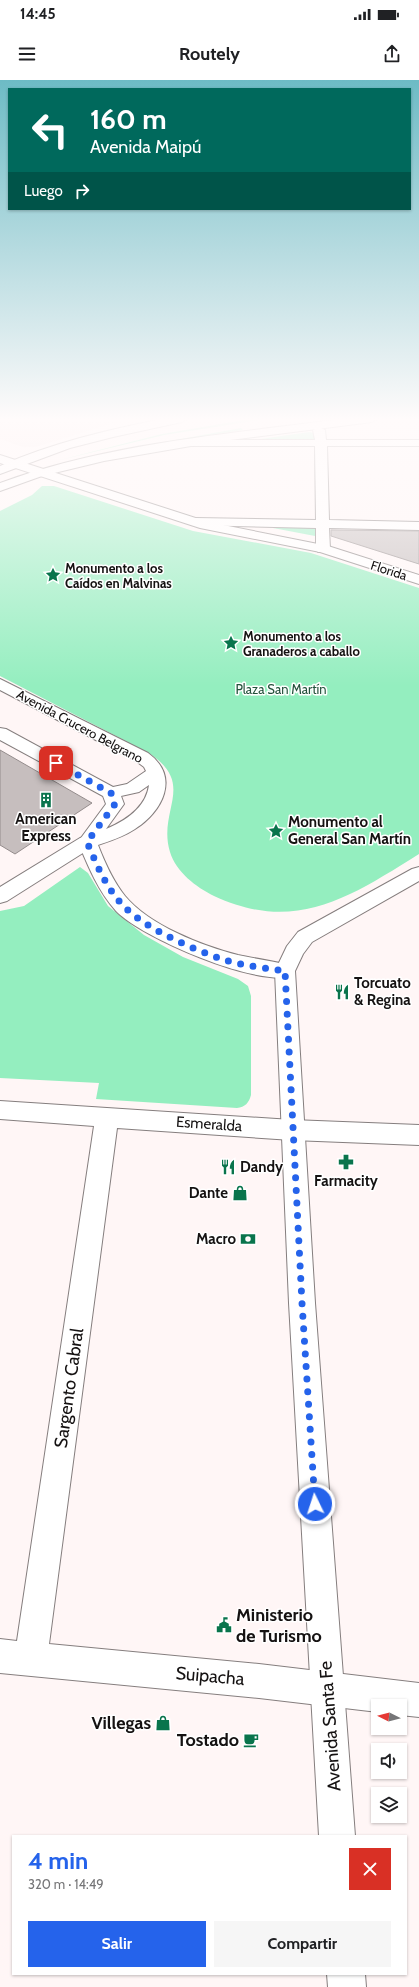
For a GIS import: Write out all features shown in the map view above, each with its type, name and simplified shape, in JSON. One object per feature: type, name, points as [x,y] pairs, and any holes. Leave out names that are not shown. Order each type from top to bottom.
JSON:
[{"type":"street","points":[[151,508],[196,522],[419,526]]},
{"type":"street","points":[[323,508],[323,549]]},
{"type":"street","name":"Florida","points":[[196,522],[323,549],[419,580]]},
{"type":"street","name":"Avenida Crucero Belgrano","points":[[0,684],[142,757],[153,766],[155,773]]},
{"type":"street","points":[[0,733],[111,793],[133,788],[155,773],[159,784],[155,798],[148,808],[122,829],[87,842],[0,896]]},
{"type":"street","points":[[87,842],[115,804],[111,793]]},
{"type":"street","points":[[87,842],[99,873],[119,902],[147,924],[187,945],[227,960],[285,971]]},
{"type":"street","name":"Avenida Santa Fe","points":[[337,1835],[292,1130],[285,971],[294,951],[305,938],[419,873]]},
{"type":"street","name":"Esmeralda","points":[[0,1110],[292,1130],[419,1135]]},
{"type":"street","name":"Sargento Cabral","points":[[16,1658],[107,1117]]},
{"type":"street","name":"Suipacha","points":[[16,1658],[259,1681],[419,1700]]},
{"type":"street","points":[[346,1975],[347,1987]]},
{"type":"green space","name":"Plaza San Martín","points":[[6,508],[122,508],[193,531],[311,553],[419,588],[419,854],[394,870],[345,896],[321,905],[297,911],[271,912],[244,907],[214,896],[200,888],[177,866],[170,852],[167,837],[173,798],[173,786],[170,775],[162,764],[147,752],[0,676],[0,511]]},
{"type":"green space","points":[[319,527],[318,536],[273,528]]},
{"type":"green space","points":[[80,867],[88,873],[108,906],[144,935],[183,957],[238,979],[248,986],[251,996],[251,1095],[248,1102],[244,1106],[237,1108],[96,1099],[99,1083],[0,1078],[0,911],[24,906]]},
{"type":"building","points":[[331,530],[419,531],[419,564],[331,536]]},
{"type":"building","name":"American Express","points":[[0,750],[92,803],[15,854],[0,845]]},
{"type":"place","name":"Monumento a los Caídos en Malvinas","points":[[53,575]]},
{"type":"place","name":"Monumento a los Granaderos a caballo","points":[[231,643]]},
{"type":"place","name":"American Express","points":[[46,800]]},
{"type":"place","name":"Monumento al General San Martín","points":[[276,831]]},
{"type":"place","name":"Torcuato & Regina","points":[[342,992]]},
{"type":"place","name":"Farmacity","points":[[346,1162]]},
{"type":"place","name":"Dandy","points":[[228,1167]]},
{"type":"place","name":"Dante","points":[[240,1193]]},
{"type":"place","name":"Macro","points":[[248,1239]]},
{"type":"place","name":"Ministerio de Turismo","points":[[224,1625]]},
{"type":"place","name":"Villegas","points":[[163,1723]]},
{"type":"place","name":"Tostado","points":[[251,1740]]},
{"type":"route","points":[[56,763],[111,793],[115,804],[87,842],[99,873],[119,902],[147,924],[187,945],[227,960],[260,968],[285,971],[292,1130],[315,1504]]}]
